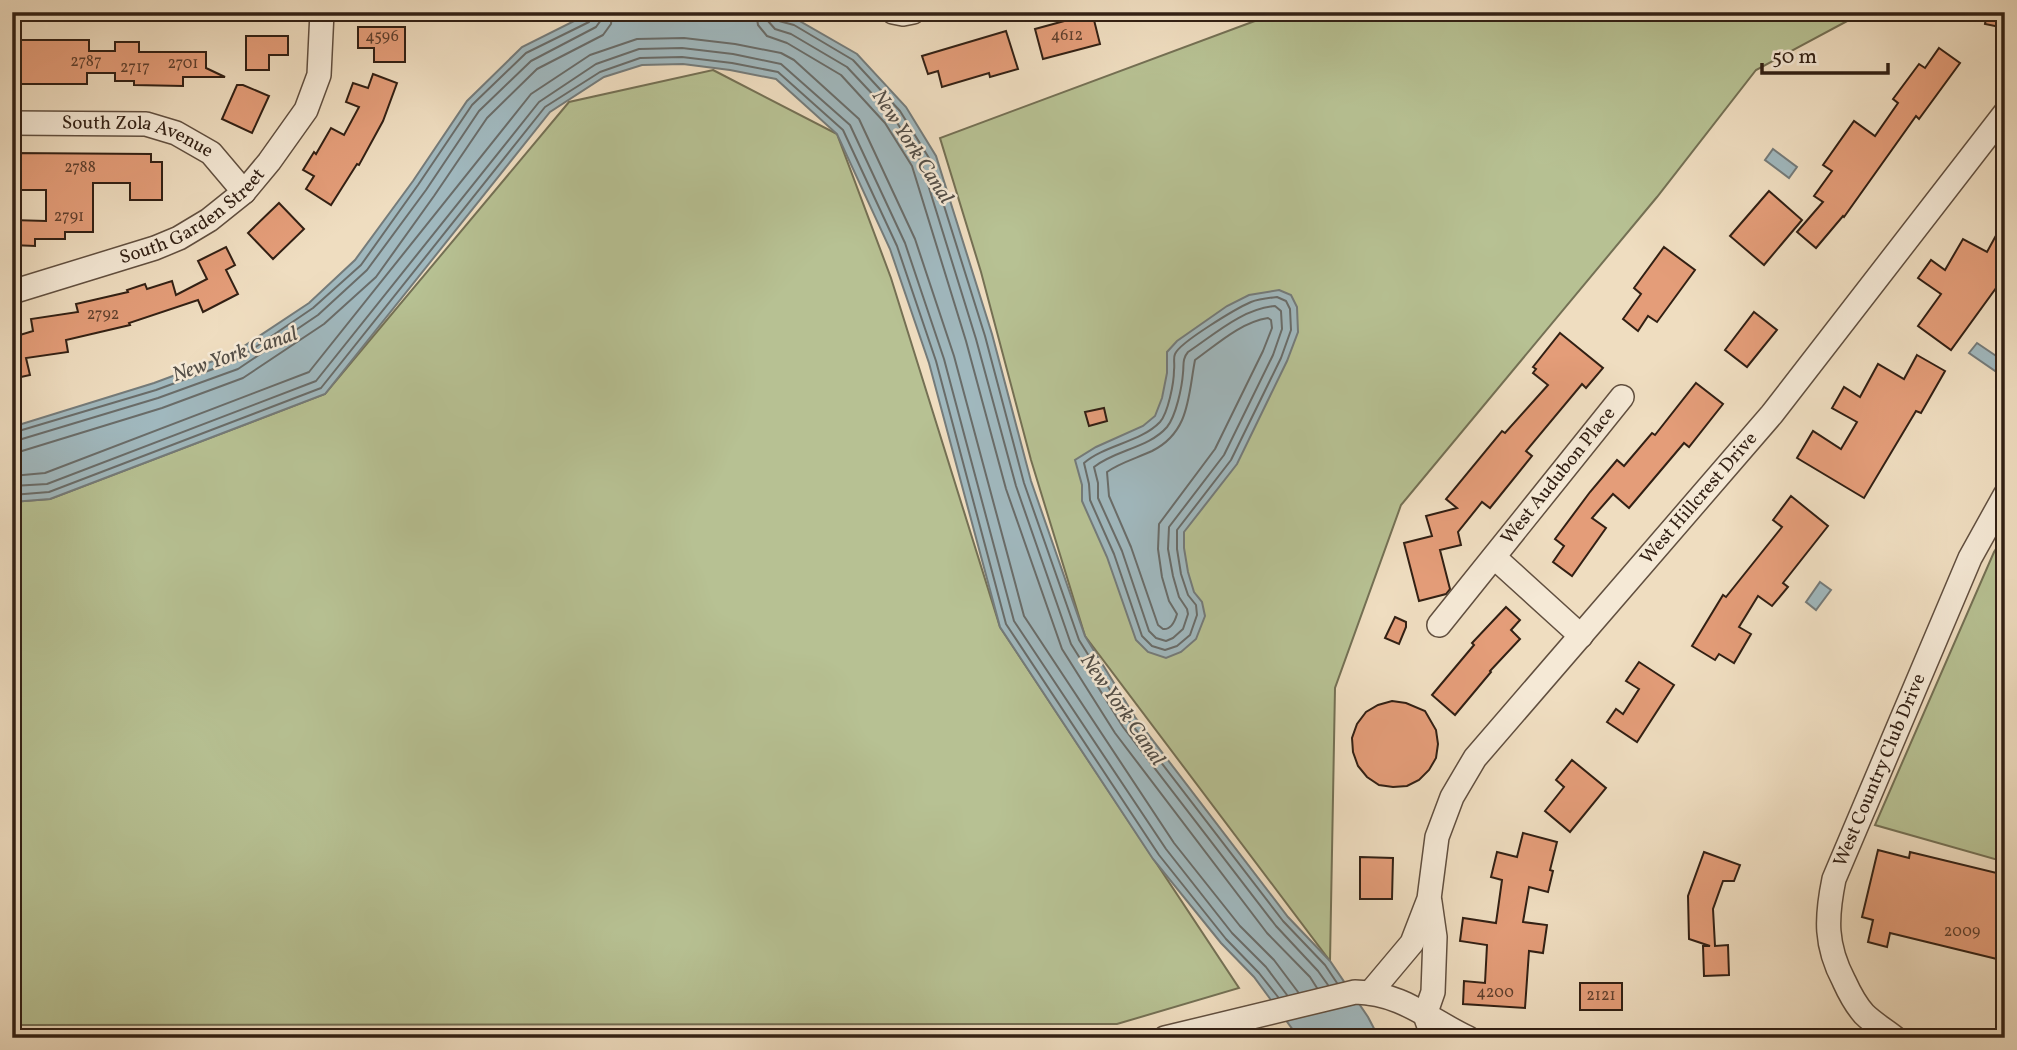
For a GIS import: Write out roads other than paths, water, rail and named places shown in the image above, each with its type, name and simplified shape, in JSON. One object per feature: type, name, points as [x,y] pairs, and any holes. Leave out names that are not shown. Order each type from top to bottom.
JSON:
[{"type":"street","name":"South Garden Street","points":[[12,292],[155,248],[209,219],[244,192],[306,110],[319,75],[322,12]]},
{"type":"street","points":[[893,12],[913,12]]},
{"type":"street","name":"West Hillcrest Drive","points":[[1363,993],[1412,943],[1429,899],[1437,837],[1452,797],[1475,758],[1772,414],[2005,113]]},
{"type":"street","name":"South Zola Avenue","points":[[12,124],[146,124],[176,133],[211,153],[244,192]]},
{"type":"street","name":"West Audubon Place","points":[[1439,625],[1622,397]]},
{"type":"street","name":"West Country Club Drive","points":[[1895,1038],[1865,1014],[1849,992],[1834,962],[1828,933],[1834,879],[1970,558],[2005,495]]},
{"type":"street","name":"West Audubon Place","points":[[1494,557],[1581,636]]},
{"type":"street","name":"West Hillcrest Drive","points":[[1425,1014],[1433,992],[1435,937],[1429,899]]},
{"type":"street","points":[[1165,1038],[1261,1014],[1363,993],[1398,1000],[1468,1038]]},
{"type":"street","points":[[1425,1014],[1433,1038]]},
{"type":"water","name":"New York Canal","points":[[592,12],[768,12],[796,19],[857,54],[906,107],[936,156],[992,334],[1031,481],[1085,636],[1135,717],[1288,917],[1330,961],[1379,1038],[1299,1038],[1254,977],[1221,943],[1153,859],[1000,627],[929,363],[890,249],[837,134],[776,79],[683,64],[642,65],[604,77],[550,112],[325,394],[50,499],[12,502],[12,427],[154,383],[232,354],[309,303],[355,260],[467,101],[522,47]]},
{"type":"water","points":[[1773,149],[1797,167],[1789,178],[1765,160]]},
{"type":"water","points":[[1279,290],[1291,295],[1297,307],[1298,332],[1287,361],[1237,464],[1184,532],[1188,572],[1194,592],[1202,602],[1205,616],[1196,639],[1181,652],[1166,658],[1148,652],[1136,640],[1107,557],[1082,501],[1082,485],[1075,460],[1096,447],[1143,426],[1155,416],[1167,373],[1167,352],[1177,341],[1227,306],[1249,295]]},
{"type":"water","points":[[1977,343],[2005,362],[2001,375],[1969,353]]},
{"type":"water","points":[[1820,582],[1831,590],[1816,610],[1806,602]]}]
